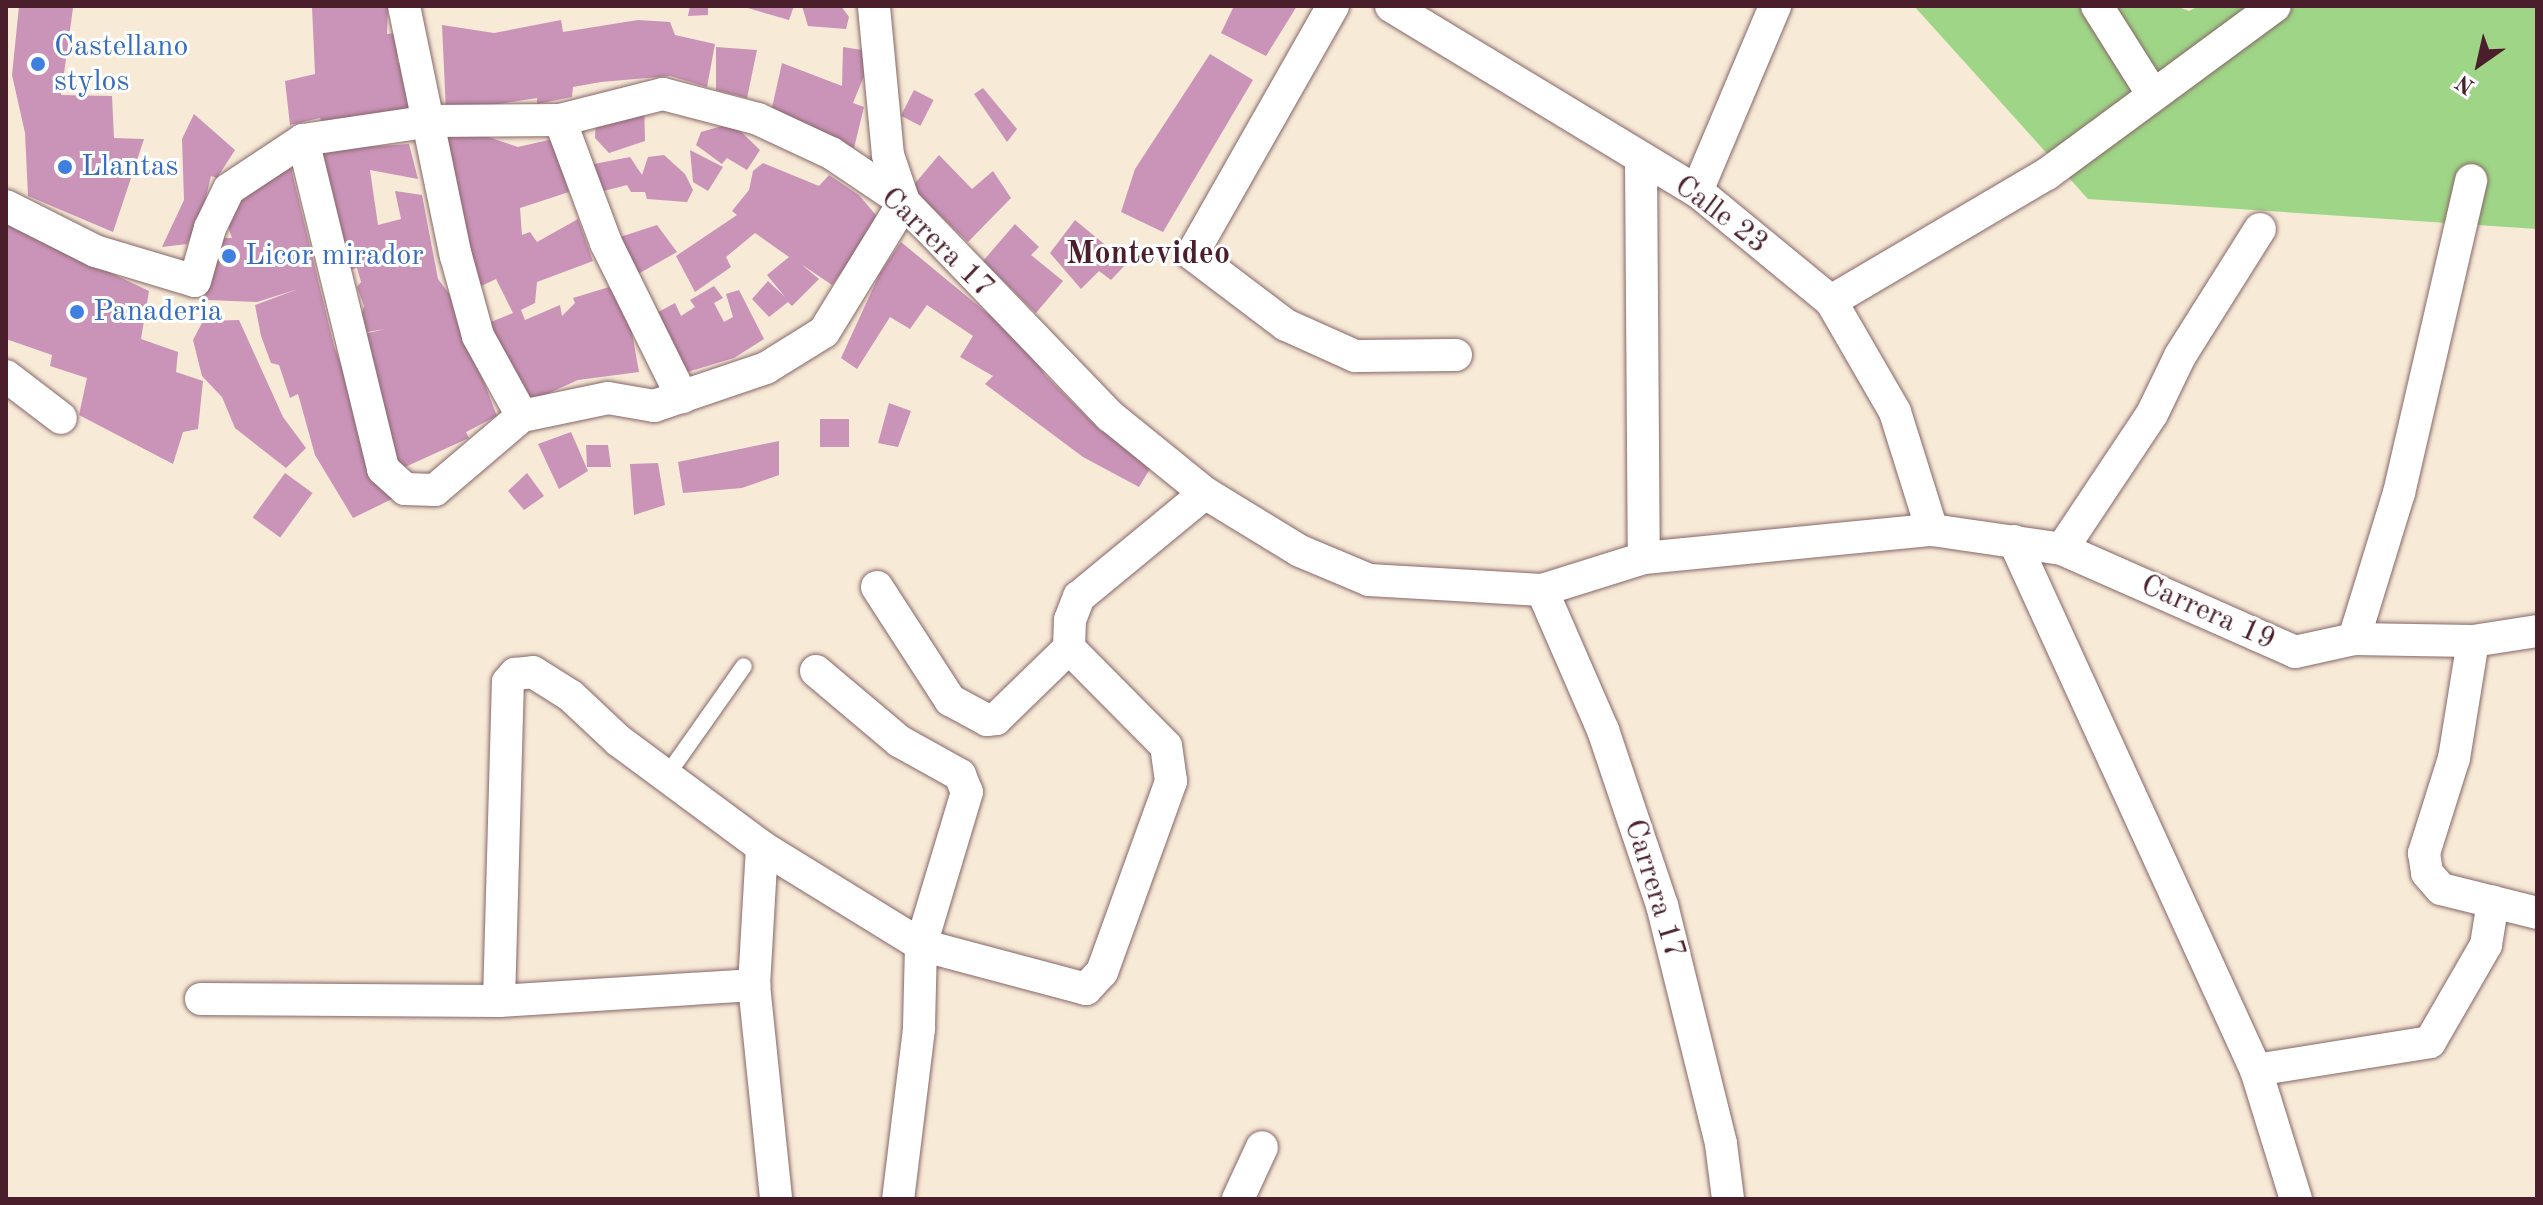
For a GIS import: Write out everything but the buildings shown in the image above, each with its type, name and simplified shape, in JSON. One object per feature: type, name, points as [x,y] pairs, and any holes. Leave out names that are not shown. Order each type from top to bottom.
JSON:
[{"type":"street","points":[[404,6],[431,121],[456,256],[478,336],[522,416]]},
{"type":"street","points":[[303,140],[383,469],[405,489],[435,490],[522,416],[608,398],[654,406],[766,368],[824,332],[904,202],[888,155],[874,6]]},
{"type":"street","points":[[1333,6],[1192,254],[1286,325],[1355,356],[1456,355]]},
{"type":"street","name":"Calle 23","points":[[1391,6],[1641,160],[1697,191],[1831,301],[1895,412],[1932,530]]},
{"type":"street","points":[[1697,191],[1775,6]]},
{"type":"street","points":[[2097,6],[2153,95]]},
{"type":"street","points":[[1831,301],[2047,174],[2275,6]]},
{"type":"street","name":"Carrera 17","points":[[6,206],[95,251],[195,281],[229,189],[303,140],[431,121],[560,120],[663,94],[758,119],[831,153],[904,202],[1110,416],[1205,493],[1300,551],[1369,580],[1542,590],[1644,558],[1932,530]]},
{"type":"street","points":[[560,120],[606,243],[682,397]]},
{"type":"street","points":[[1641,160],[1644,558]]},
{"type":"street","points":[[2354,639],[2399,493],[2471,180]]},
{"type":"street","points":[[2062,549],[2152,414],[2180,356],[2260,229]]},
{"type":"street","points":[[6,376],[61,418]]},
{"type":"street","points":[[877,587],[950,700],[987,720],[1005,711],[1069,648],[1070,620],[1079,597],[1205,493]]},
{"type":"street","name":"Carrera 19","points":[[1932,530],[2062,549],[2295,652],[2354,639],[2473,641],[2537,631]]},
{"type":"street","points":[[2014,541],[2256,1070],[2296,1199]]},
{"type":"street","name":"Carrera 17","points":[[1542,590],[1603,730],[1662,905],[1721,1144],[1728,1199]]},
{"type":"street","points":[[2473,641],[2454,758],[2424,853],[2427,873],[2441,889],[2537,913]]},
{"type":"street","points":[[499,1001],[508,682],[515,674],[533,672],[571,696],[667,775],[762,847],[921,945],[1086,989],[1102,972],[1171,781],[1166,746],[1069,648]]},
{"type":"street","points":[[816,671],[899,741],[960,775],[967,792],[921,945],[919,1029],[898,1199]]},
{"type":"street","points":[[762,847],[754,985],[776,1199]]},
{"type":"street","points":[[2256,1070],[2430,1042],[2486,945],[2493,902]]},
{"type":"street","points":[[201,999],[327,1004],[499,1001],[754,985]]},
{"type":"street","points":[[1238,1199],[1262,1147]]},
{"type":"lane","points":[[667,775],[744,666]]},
{"type":"green space","points":[[1914,6],[2176,6],[2189,11],[2199,6],[2537,6],[2537,229],[2088,199]]},
{"type":"place","name":"Castellano stylos","points":[[38,64]]},
{"type":"place","name":"Llantas","points":[[65,167]]},
{"type":"place","name":"Licor mirador","points":[[229,256]]},
{"type":"place","name":"Panaderia","points":[[77,312]]},
{"type":"district","name":"Montevideo","points":[[1148,255]]}]
